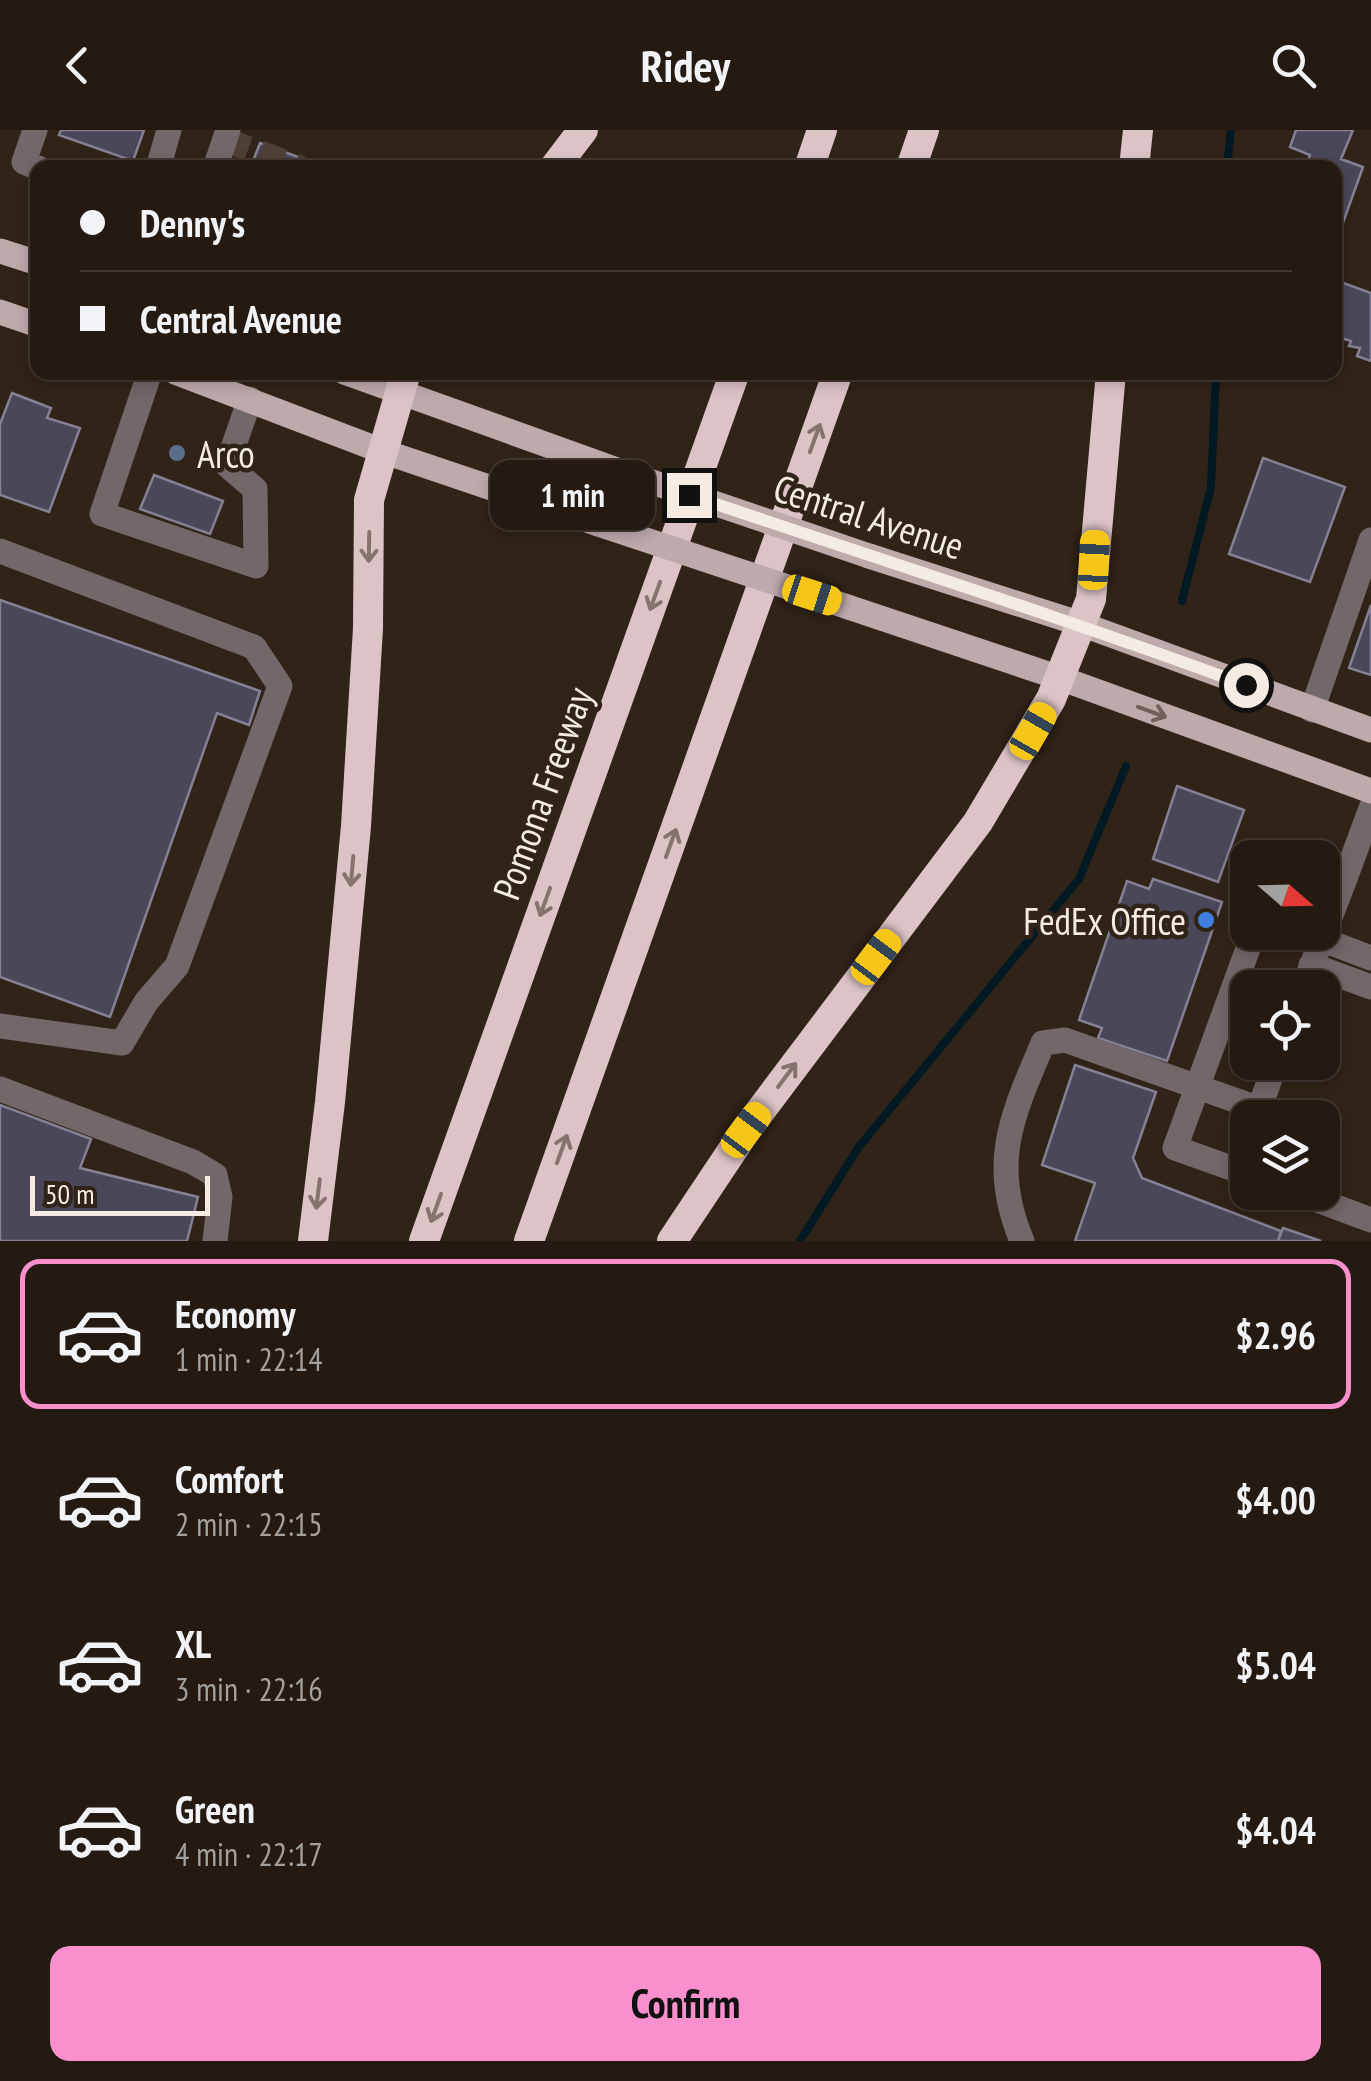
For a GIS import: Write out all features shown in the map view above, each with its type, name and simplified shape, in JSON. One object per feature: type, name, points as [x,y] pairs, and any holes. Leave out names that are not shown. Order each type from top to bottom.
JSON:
[{"type":"highway","points":[[560,160],[583,130]]},
{"type":"highway","points":[[811,160],[822,130]]},
{"type":"highway","points":[[913,160],[924,130]]},
{"type":"highway","points":[[1135,160],[1138,130]]},
{"type":"highway","name":"Pomona Freeway","points":[[424,1241],[732,380]]},
{"type":"highway","points":[[529,1241],[835,380]]},
{"type":"highway","points":[[672,1241],[746,1130],[978,822],[1060,678],[1092,594],[1110,380]]},
{"type":"highway","points":[[313,1241],[356,826],[368,628],[369,500],[403,382]]},
{"type":"main road","points":[[0,251],[30,260]]},
{"type":"main road","points":[[0,312],[30,322]]},
{"type":"main road","points":[[198,380],[382,451],[1060,678],[1371,791]]},
{"type":"main road","name":"Central Avenue","points":[[403,382],[617,470],[1081,624],[1371,730]]},
{"type":"lane","points":[[30,165],[24,162],[35,130]]},
{"type":"lane","points":[[160,160],[169,130]]},
{"type":"lane","points":[[218,160],[228,130]]},
{"type":"lane","points":[[147,380],[102,514],[256,566],[256,489],[227,465],[250,398]]},
{"type":"lane","points":[[1312,710],[1371,540]]},
{"type":"lane","points":[[0,551],[254,647],[280,686],[177,966],[146,1002],[122,1044],[0,1026]]},
{"type":"lane","points":[[1340,861],[1371,808]]},
{"type":"lane","points":[[1340,946],[1371,958]]},
{"type":"lane","points":[[1230,1168],[1174,1148],[1248,950]]},
{"type":"lane","points":[[1340,981],[1371,986]]},
{"type":"lane","points":[[1022,1241],[1013,1220],[1004,1166],[1006,1138],[1043,1043],[1066,1040],[1230,1101]]},
{"type":"lane","points":[[0,1089],[193,1162],[214,1175],[220,1197],[215,1241]]},
{"type":"lane","points":[[1340,1208],[1371,1220]]},
{"type":"building","points":[[61,130],[144,130],[133,160],[59,135]]},
{"type":"building","points":[[1296,130],[1353,130],[1341,159],[1363,167],[1342,226],[1342,160],[1308,160],[1310,155],[1290,147]]},
{"type":"building","points":[[260,143],[306,160],[253,160]]},
{"type":"building","points":[[1342,283],[1371,293],[1371,361],[1357,356],[1360,348],[1349,346],[1351,341],[1342,338]]},
{"type":"building","points":[[12,393],[51,408],[47,418],[80,428],[49,512],[0,495],[0,424]]},
{"type":"building","points":[[1263,458],[1345,487],[1310,582],[1229,554]]},
{"type":"building","points":[[154,475],[223,501],[210,534],[140,509]]},
{"type":"building","points":[[0,600],[260,691],[249,725],[217,713],[110,1017],[0,977]]},
{"type":"building","points":[[1371,605],[1371,675],[1349,668]]},
{"type":"building","points":[[1177,786],[1244,810],[1218,882],[1153,859]]},
{"type":"building","points":[[1153,879],[1222,902],[1167,1061],[1098,1038],[1102,1028],[1079,1020],[1127,881],[1149,889]]},
{"type":"building","points":[[1075,1065],[1156,1092],[1133,1158],[1142,1178],[1281,1231],[1278,1241],[1075,1241],[1095,1183],[1042,1165]]},
{"type":"building","points":[[0,1105],[91,1139],[80,1168],[198,1197],[187,1241],[0,1241]]},
{"type":"building","points":[[1283,1228],[1321,1241],[1278,1241]]},
{"type":"waterway","points":[[1228,160],[1231,130]]},
{"type":"waterway","points":[[1182,601],[1211,487],[1216,380]]},
{"type":"waterway","points":[[800,1241],[858,1148],[1079,879],[1126,766]]},
{"type":"tunnel","points":[[225,140],[279,160]]},
{"type":"place","name":"Arco","points":[[177,453]]},
{"type":"place","name":"FedEx Office","points":[[1206,920]]},
{"type":"route","points":[[689,495],[1081,624],[1246,685]]}]
